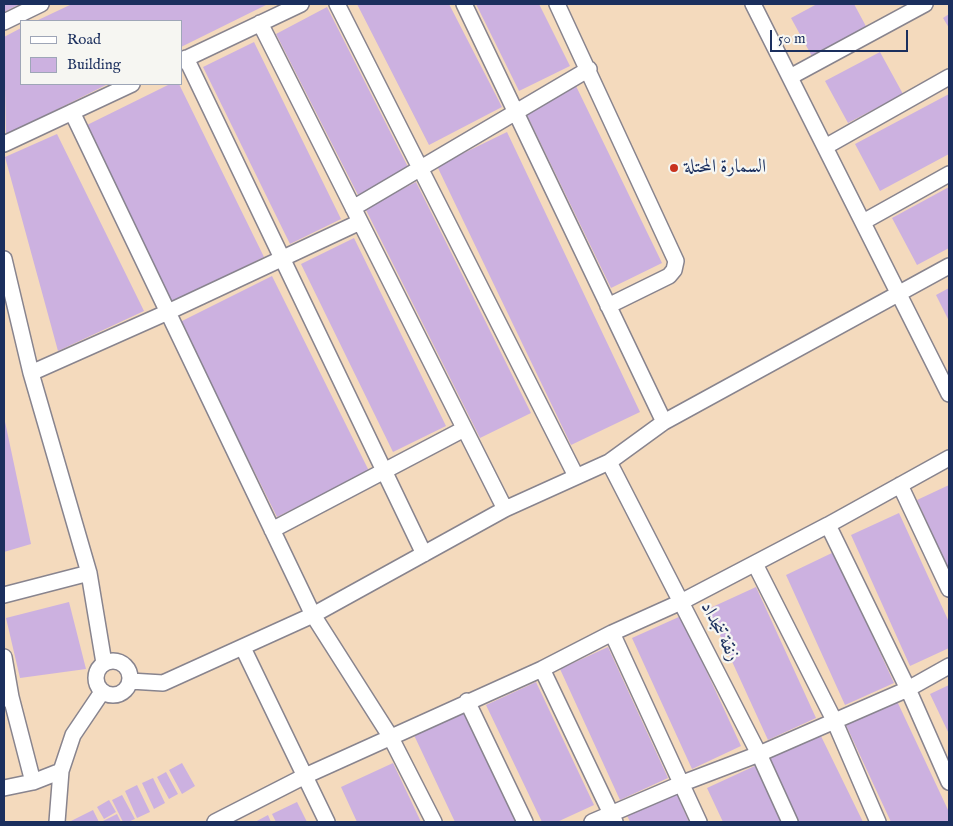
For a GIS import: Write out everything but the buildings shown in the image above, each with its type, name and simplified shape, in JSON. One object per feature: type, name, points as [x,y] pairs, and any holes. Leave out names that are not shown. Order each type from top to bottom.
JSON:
[{"type":"street","points":[[4,22],[41,4]]},
{"type":"street","points":[[301,4],[184,60],[283,259],[424,554]]},
{"type":"street","points":[[337,4],[576,476]]},
{"type":"street","points":[[464,4],[664,422]]},
{"type":"street","points":[[557,4],[676,261],[674,270],[669,276],[608,306]]},
{"type":"street","points":[[790,77],[925,4]]},
{"type":"street","points":[[758,5],[790,77],[899,293],[943,365],[949,394]]},
{"type":"street","points":[[260,23],[505,509]]},
{"type":"street","points":[[353,208],[588,69]]},
{"type":"street","points":[[825,147],[949,77]]},
{"type":"street","points":[[4,144],[130,85]]},
{"type":"street","points":[[72,112],[313,615],[390,736],[434,822]]},
{"type":"street","points":[[863,222],[949,174]]},
{"type":"street","points":[[31,373],[168,312],[360,222]]},
{"type":"street","points":[[4,264],[31,373],[89,572],[104,663]]},
{"type":"street","points":[[130,681],[164,683],[313,615],[505,509],[609,462],[664,422],[949,266]]},
{"type":"street","points":[[272,530],[464,429]]},
{"type":"street","points":[[225,820],[305,776],[467,701],[542,669],[612,633],[681,602],[828,525],[949,458]]},
{"type":"street","name":"زنقة تنجداد","points":[[609,462],[759,754],[790,822]]},
{"type":"street","points":[[900,485],[949,589]]},
{"type":"street","points":[[828,525],[908,689],[949,782]]},
{"type":"street","points":[[755,564],[834,720],[878,822]]},
{"type":"street","points":[[4,595],[89,572]]},
{"type":"street","points":[[612,633],[683,783],[699,822]]},
{"type":"street","points":[[243,648],[327,822]]},
{"type":"street","points":[[4,657],[7,698],[33,782]]},
{"type":"street","points":[[120,662],[128,670],[130,681],[124,691],[119,694],[114,695],[102,692],[95,677],[100,666],[104,663],[120,662]]},
{"type":"street","points":[[592,822],[613,818],[683,783],[759,754],[908,689],[949,666]]},
{"type":"street","points":[[542,669],[613,818]]},
{"type":"street","points":[[57,822],[61,771],[73,735],[102,692]]},
{"type":"street","points":[[467,701],[525,822]]},
{"type":"street","points":[[4,788],[33,782],[61,771]]},
{"type":"place","name":"السمارة المحتلة","points":[[674,168]]}]
